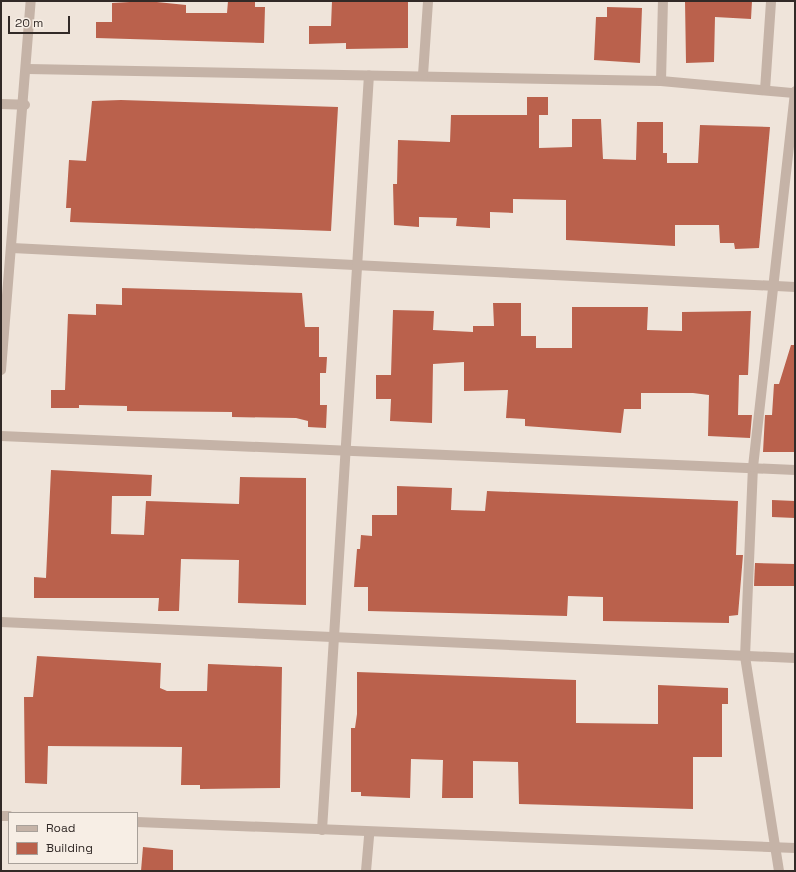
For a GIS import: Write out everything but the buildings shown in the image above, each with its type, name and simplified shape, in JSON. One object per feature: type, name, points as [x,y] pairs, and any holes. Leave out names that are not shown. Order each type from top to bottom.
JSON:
[{"type":"street","points":[[1,370],[5,283],[12,248],[28,69],[31,1]]},
{"type":"street","points":[[423,75],[428,1]]},
{"type":"street","points":[[661,81],[663,1]]},
{"type":"street","points":[[765,90],[771,1]]},
{"type":"street","points":[[28,69],[423,75],[661,81],[794,92],[771,286],[753,467],[744,657],[779,871]]},
{"type":"street","points":[[322,830],[369,75]]},
{"type":"street","points":[[1,104],[25,105]]},
{"type":"street","points":[[12,248],[357,263],[795,287]]},
{"type":"street","points":[[1,436],[345,452],[753,467],[795,470]]},
{"type":"street","points":[[1,622],[334,639],[795,658]]},
{"type":"street","points":[[138,822],[369,833],[795,848]]},
{"type":"street","points":[[366,871],[369,833]]}]
